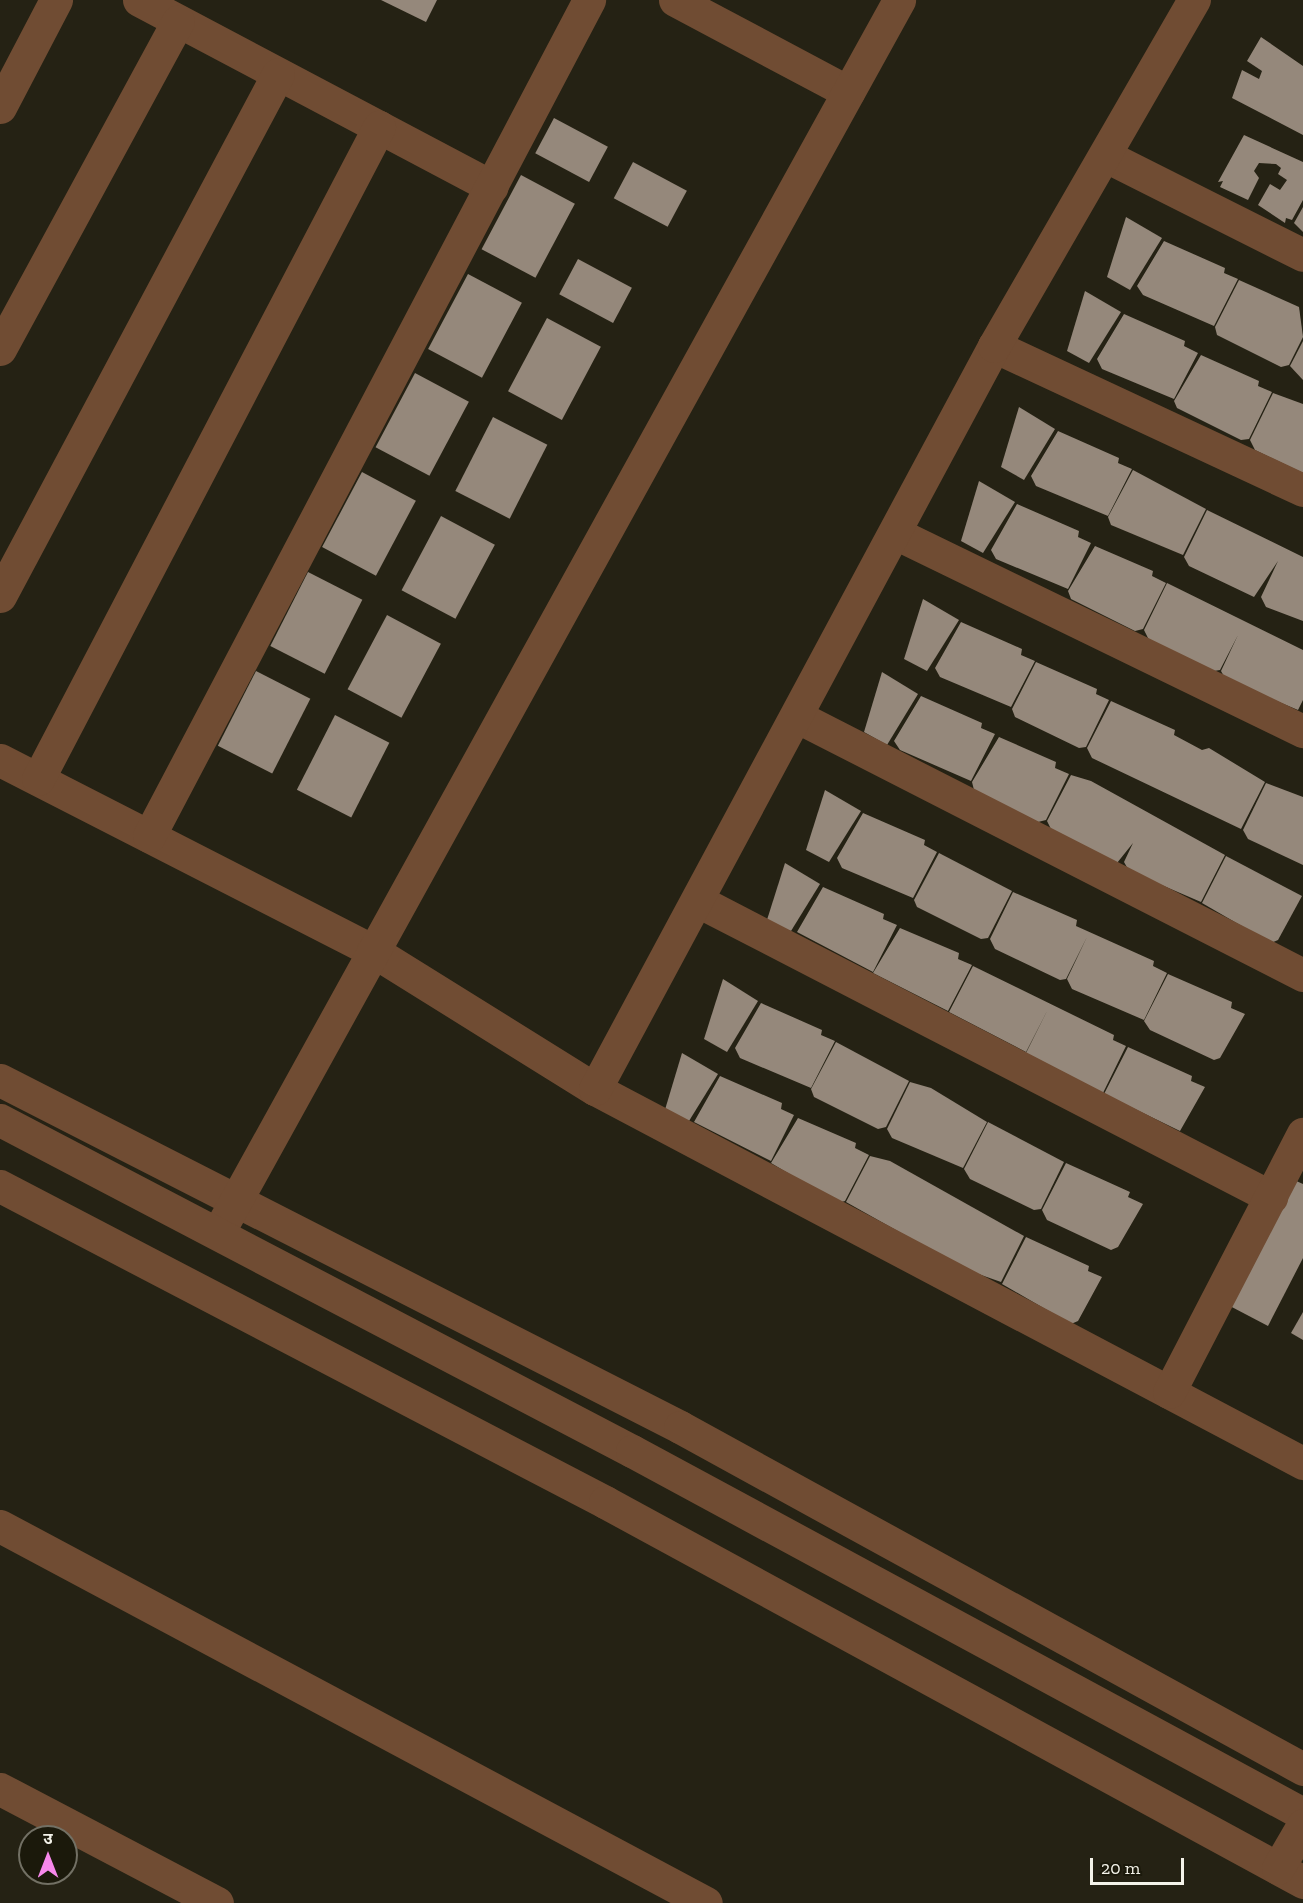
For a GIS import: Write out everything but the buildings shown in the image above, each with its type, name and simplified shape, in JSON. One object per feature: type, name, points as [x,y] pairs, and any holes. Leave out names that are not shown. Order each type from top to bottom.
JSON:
[{"type":"street","points":[[0,107],[56,0]]},
{"type":"street","points":[[139,0],[492,187]]},
{"type":"street","points":[[149,836],[589,0]]},
{"type":"street","points":[[675,0],[848,92]]},
{"type":"street","points":[[218,1234],[899,0]]},
{"type":"street","points":[[595,1089],[700,902],[994,346],[1106,156],[1194,0]]},
{"type":"street","points":[[0,349],[178,21]]},
{"type":"street","points":[[0,596],[278,74]]},
{"type":"street","points":[[38,779],[379,127]]},
{"type":"street","points":[[1106,156],[1303,255]]},
{"type":"street","points":[[994,346],[1303,490]]},
{"type":"street","points":[[895,532],[1303,731]]},
{"type":"street","points":[[798,717],[1303,975]]},
{"type":"street","points":[[0,760],[373,951],[595,1089],[1303,1463]]},
{"type":"street","points":[[700,902],[1270,1197]]},
{"type":"street","points":[[0,1080],[234,1202],[680,1427],[1303,1769]]},
{"type":"street","points":[[0,1120],[643,1456],[1303,1814]]},
{"type":"street","points":[[1169,1392],[1303,1134]]},
{"type":"street","points":[[0,1186],[605,1502],[1291,1875],[1303,1825]]},
{"type":"street","points":[[0,1526],[706,1903]]},
{"type":"street","points":[[0,1789],[217,1903]]}]
